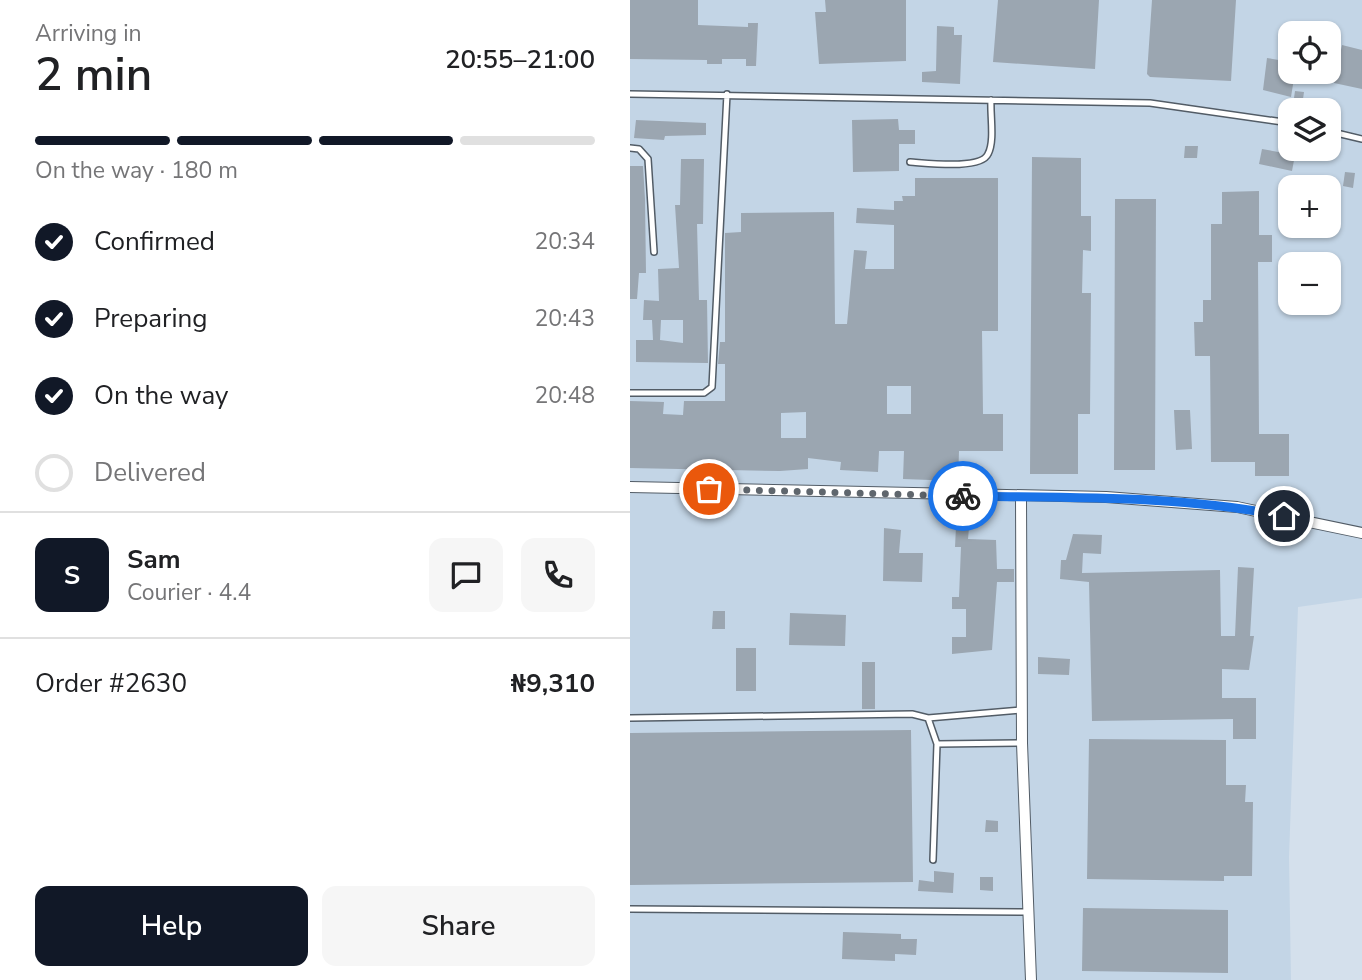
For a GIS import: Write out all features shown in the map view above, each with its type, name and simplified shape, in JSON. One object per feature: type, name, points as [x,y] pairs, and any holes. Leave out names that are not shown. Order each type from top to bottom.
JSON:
[{"type":"street","points":[[630,486],[1106,497],[1237,507],[1362,533]]},
{"type":"street","points":[[1021,497],[1022,743],[1031,980]]},
{"type":"lane","points":[[630,94],[1150,103],[1278,121]]},
{"type":"lane","points":[[630,393],[704,393],[712,387],[727,94]]},
{"type":"lane","points":[[910,162],[970,164],[984,161],[990,153],[991,100]]},
{"type":"lane","points":[[1341,134],[1362,139]]},
{"type":"lane","points":[[630,148],[639,149],[648,159],[654,252]]},
{"type":"lane","points":[[630,718],[912,714],[928,718],[1022,710]]},
{"type":"lane","points":[[928,718],[937,744],[933,860]]},
{"type":"lane","points":[[937,744],[1022,743]]},
{"type":"lane","points":[[630,909],[1028,912]]},
{"type":"shaded area","points":[[630,0],[1362,0],[1362,598],[1298,607],[1289,857],[1291,980],[630,980]]},
{"type":"building","points":[[630,0],[698,0],[698,25],[748,27],[748,23],[758,23],[756,66],[746,66],[746,59],[722,59],[722,64],[707,64],[707,60],[630,59]]},
{"type":"building","points":[[825,0],[906,0],[906,61],[819,64],[815,12],[826,12]]},
{"type":"building","points":[[998,0],[1099,0],[1095,69],[993,62]]},
{"type":"building","points":[[1152,0],[1236,0],[1231,81],[1150,77],[1147,74]]},
{"type":"building","points":[[937,26],[954,27],[954,35],[962,35],[960,84],[922,82],[922,72],[936,71]]},
{"type":"building","points":[[1342,45],[1362,50],[1362,89],[1339,84],[1341,84]]},
{"type":"building","points":[[1267,58],[1278,60],[1278,84],[1293,84],[1291,97],[1263,90]]},
{"type":"building","points":[[1295,91],[1304,92],[1303,98],[1294,98]]},
{"type":"building","points":[[898,119],[899,130],[915,130],[915,144],[899,144],[899,171],[853,172],[852,120]]},
{"type":"building","points":[[636,120],[706,123],[706,135],[665,136],[664,140],[634,138]]},
{"type":"building","points":[[1185,146],[1198,146],[1197,158],[1184,158]]},
{"type":"building","points":[[1262,149],[1278,152],[1278,161],[1294,161],[1292,171],[1259,164]]},
{"type":"building","points":[[1032,157],[1081,158],[1081,216],[1091,216],[1091,251],[1083,250],[1082,293],[1091,293],[1090,414],[1078,414],[1078,474],[1030,474]]},
{"type":"building","points":[[681,159],[704,159],[703,224],[697,224],[699,300],[707,300],[708,363],[636,362],[636,340],[653,340],[652,320],[643,320],[644,300],[659,301],[658,269],[679,268],[675,205],[680,205]],"holes":[[[661,320],[683,320],[683,343],[660,340]]]},
{"type":"building","points":[[630,166],[643,166],[645,199],[646,273],[639,273],[637,299],[630,299]]},
{"type":"building","points":[[1345,172],[1355,173],[1353,188],[1343,186]]},
{"type":"building","points":[[915,178],[998,178],[998,331],[982,331],[983,414],[1003,414],[1003,451],[959,451],[958,481],[903,479],[904,451],[879,451],[878,472],[840,470],[841,462],[808,458],[808,469],[780,471],[630,468],[630,401],[664,402],[663,414],[683,415],[684,401],[725,401],[725,364],[718,364],[720,342],[725,342],[725,233],[741,232],[741,213],[834,212],[835,324],[847,324],[854,250],[867,251],[865,269],[894,269],[894,225],[856,223],[857,208],[894,210],[894,201],[903,201],[902,196],[915,196]],"holes":[[[887,386],[911,386],[911,414],[887,414]],[[806,412],[806,438],[781,438],[781,413]]]},
{"type":"building","points":[[1259,191],[1259,235],[1272,235],[1272,262],[1258,262],[1259,434],[1289,434],[1289,476],[1255,476],[1255,462],[1211,462],[1210,356],[1195,356],[1194,322],[1203,322],[1203,300],[1211,300],[1211,224],[1222,224],[1222,192]]},
{"type":"building","points":[[1115,199],[1156,199],[1155,470],[1114,470]]},
{"type":"building","points":[[1174,410],[1190,410],[1192,449],[1176,450]]},
{"type":"building","points":[[956,527],[969,528],[968,539],[996,540],[997,569],[1014,569],[1014,582],[997,582],[992,650],[952,654],[952,637],[966,637],[966,609],[952,609],[952,597],[959,597],[961,547],[955,547]]},
{"type":"building","points":[[884,528],[901,530],[899,553],[923,553],[922,582],[883,581]]},
{"type":"building","points":[[1073,534],[1102,535],[1101,554],[1083,553],[1082,573],[1220,570],[1221,636],[1235,636],[1238,567],[1254,568],[1250,636],[1254,636],[1249,670],[1222,669],[1222,698],[1256,698],[1256,739],[1233,739],[1233,719],[1092,721],[1089,582],[1060,579],[1061,560],[1066,560]]},
{"type":"building","points":[[713,611],[725,611],[725,629],[712,629]]},
{"type":"building","points":[[790,613],[846,615],[845,646],[789,645]]},
{"type":"building","points":[[736,648],[756,648],[756,691],[736,691]]},
{"type":"building","points":[[1038,657],[1070,659],[1069,675],[1038,674]]},
{"type":"building","points":[[862,662],[875,662],[875,709],[862,709]]},
{"type":"building","points":[[911,730],[913,882],[630,885],[630,733]]},
{"type":"building","points":[[1089,739],[1226,740],[1226,785],[1246,785],[1245,802],[1253,802],[1252,876],[1224,876],[1224,881],[1087,879]]},
{"type":"building","points":[[986,820],[998,821],[998,832],[985,832]]},
{"type":"building","points":[[934,871],[954,873],[953,893],[918,891],[919,880],[934,882]]},
{"type":"building","points":[[980,877],[993,877],[993,891],[980,890]]},
{"type":"building","points":[[1083,908],[1228,910],[1228,973],[1082,971]]},
{"type":"building","points":[[843,932],[901,934],[901,939],[917,939],[916,955],[895,954],[895,961],[842,959]]},
{"type":"way so far","points":[[709,489],[963,496]]},
{"type":"route","points":[[963,496],[1106,497],[1237,507],[1284,516]]}]
